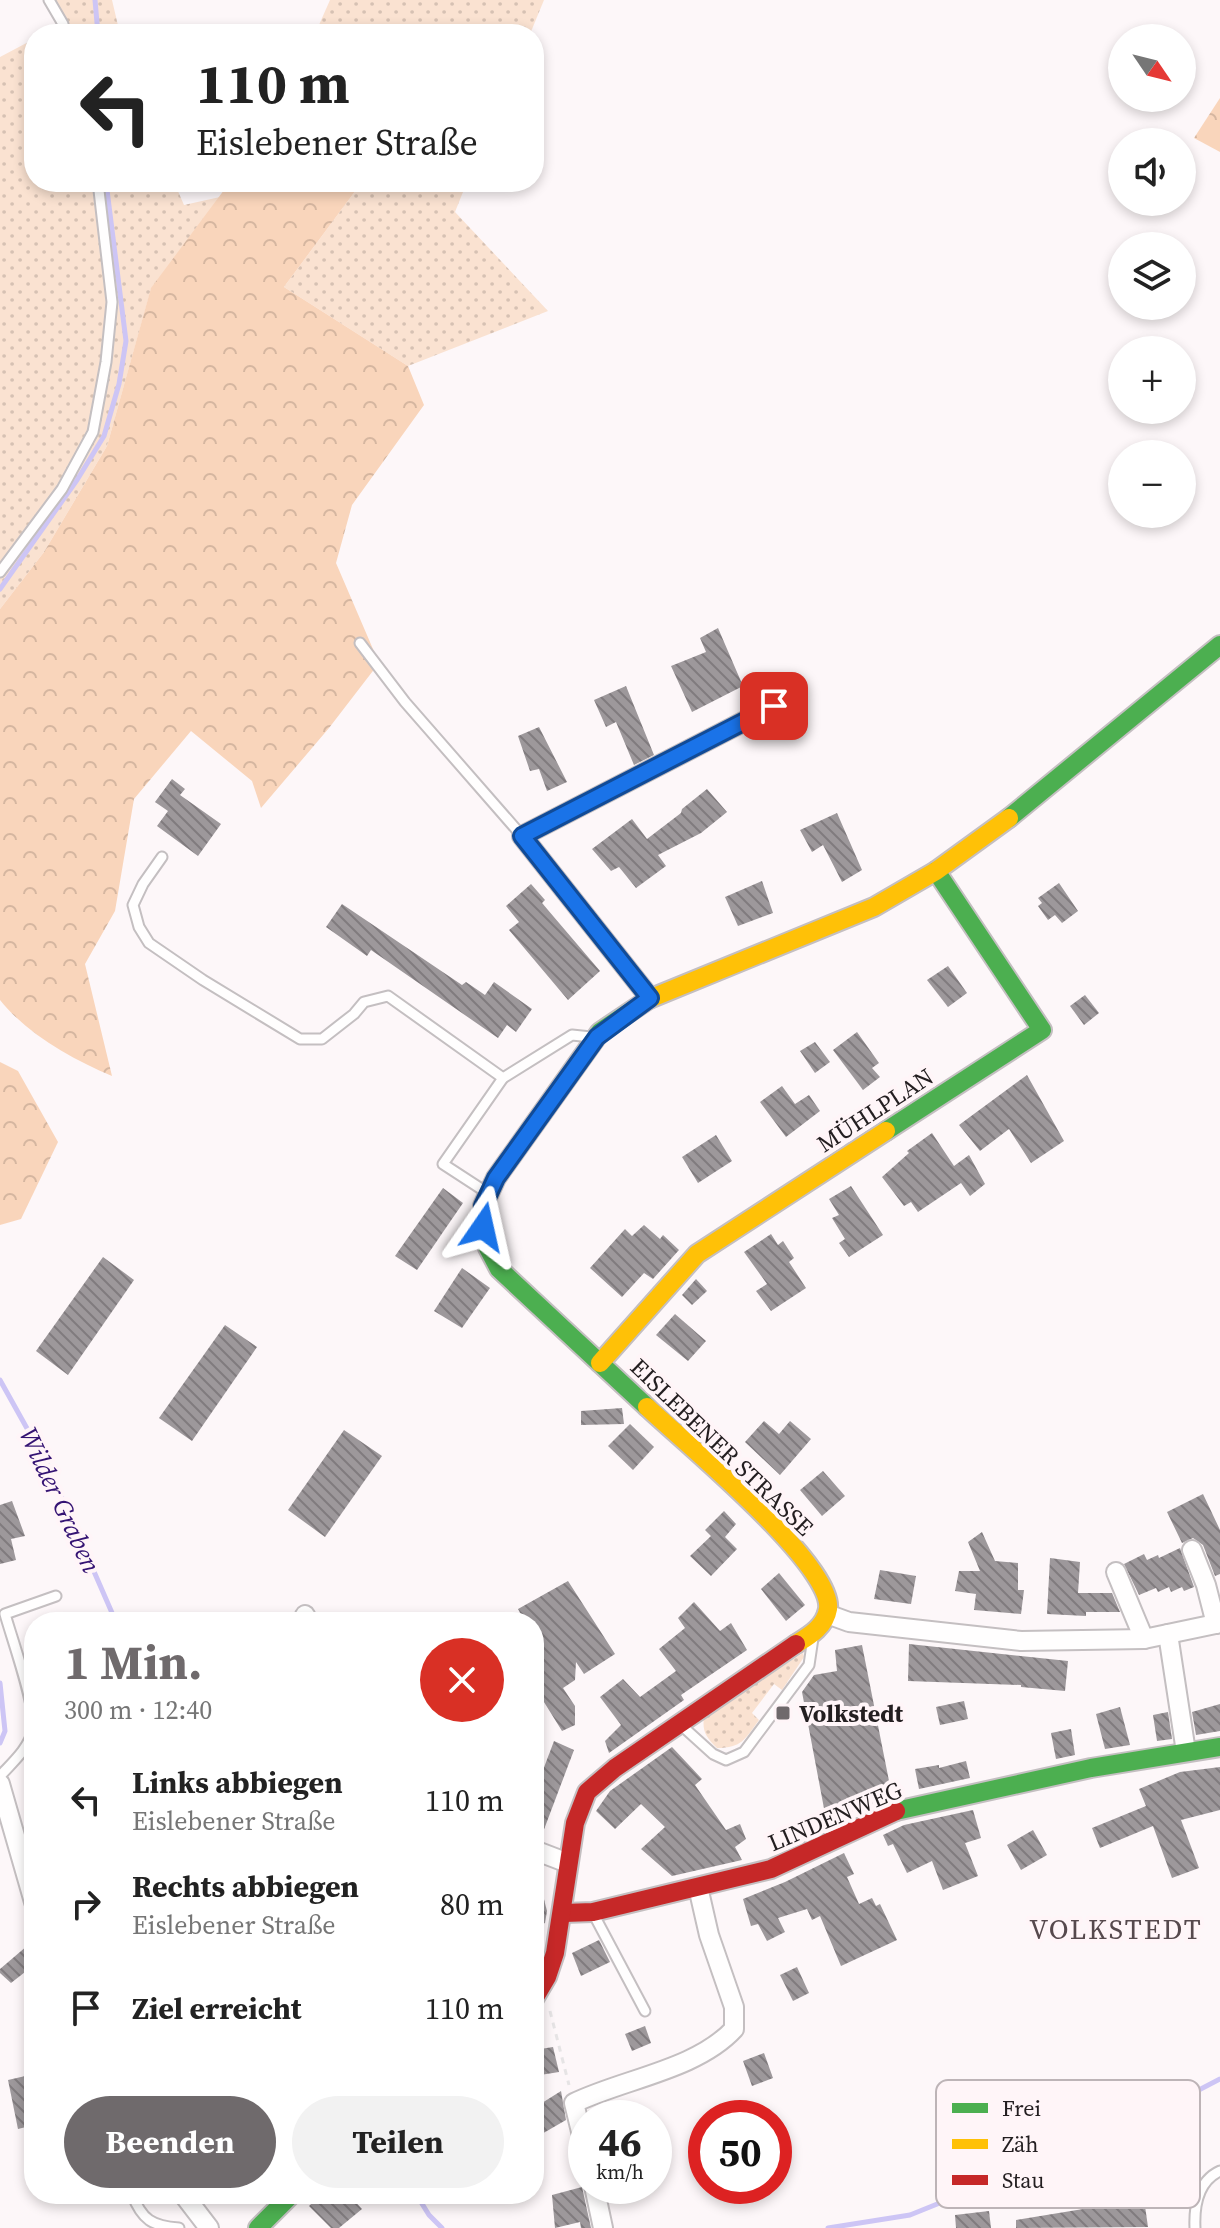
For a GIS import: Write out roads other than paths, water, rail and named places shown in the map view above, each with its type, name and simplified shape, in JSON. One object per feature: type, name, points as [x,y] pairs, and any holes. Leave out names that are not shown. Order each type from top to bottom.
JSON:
[{"type":"main road","name":"EISLEBENER STRASSE","points":[[827,1614],[827,1589],[789,1540],[499,1269],[488,1248],[483,1227],[483,1206],[496,1178],[597,1037],[650,998],[874,907],[936,871],[1024,807],[1220,645]]},
{"type":"main road","name":"MÜHLPLAN","points":[[600,1363],[697,1254],[1042,1030],[936,871]]},
{"type":"main road","points":[[544,1979],[564,1913],[568,1863],[584,1797],[596,1783],[679,1722],[814,1632],[827,1614]]},
{"type":"main road","name":"LINDENWEG","points":[[564,1913],[593,1912],[771,1869],[899,1810],[1091,1768],[1220,1747]]},
{"type":"main road","points":[[258,2228],[282,2204]]},
{"type":"street","points":[[650,998],[522,836],[774,706]]},
{"type":"street","points":[[827,1614],[849,1622],[1021,1641],[1144,1639],[1218,1624],[1192,1550]]},
{"type":"street","points":[[1116,1572],[1144,1639]]},
{"type":"street","points":[[1168,1634],[1186,1752]]},
{"type":"street","points":[[0,1784],[24,1867]]},
{"type":"street","points":[[544,1854],[568,1863]]},
{"type":"street","points":[[580,2100],[699,2054],[722,2042],[734,2029],[734,2007],[709,1935],[698,1887]]},
{"type":"street","points":[[189,2204],[201,2226]]},
{"type":"street","points":[[598,2204],[603,2228]]},
{"type":"lane","points":[[49,0],[63,24]]},
{"type":"lane","points":[[0,572],[62,489],[93,432],[106,362],[112,302],[99,192]]},
{"type":"lane","points":[[360,643],[405,702],[522,836]]},
{"type":"lane","points":[[162,857],[133,905],[139,927],[149,943],[203,980],[300,1039],[322,1039],[364,1002],[388,996],[503,1078]]},
{"type":"lane","points":[[489,1194],[443,1164],[503,1078],[572,1035],[597,1037]]},
{"type":"lane","points":[[24,1683],[5,1614],[56,1596]]},
{"type":"lane","points":[[679,1722],[713,1754],[726,1760],[744,1752],[809,1665],[814,1632]]},
{"type":"lane","points":[[0,1776],[24,1748]]},
{"type":"lane","points":[[593,1912],[645,2011]]},
{"type":"lane","points":[[1200,2194],[1213,2174],[1220,2171]]},
{"type":"lane","points":[[137,2204],[144,2217],[159,2227],[179,2228]]},
{"type":"lane","points":[[1195,2228],[1196,2208]]},
{"type":"waterway","name":"Wilder Graben","points":[[95,0],[97,24]]},
{"type":"waterway","name":"Wilder Graben","points":[[0,589],[77,480],[104,436],[119,384],[126,341],[107,192]]},
{"type":"waterway","name":"Wilder Graben","points":[[0,1380],[48,1466],[112,1612]]},
{"type":"waterway","points":[[0,1683],[5,1731],[0,1743]]},
{"type":"waterway","name":"Wilder Graben","points":[[1200,2089],[1220,2079]]},
{"type":"waterway","name":"Wilder Graben","points":[[422,2204],[442,2228]]},
{"type":"waterway","name":"Wilder Graben","points":[[828,2228],[910,2215],[936,2205]]},
{"type":"place","name":"Volkstedt","points":[[783,1713]]},
{"type":"district","name":"VOLKSTEDT","points":[[1116,1929]]}]
